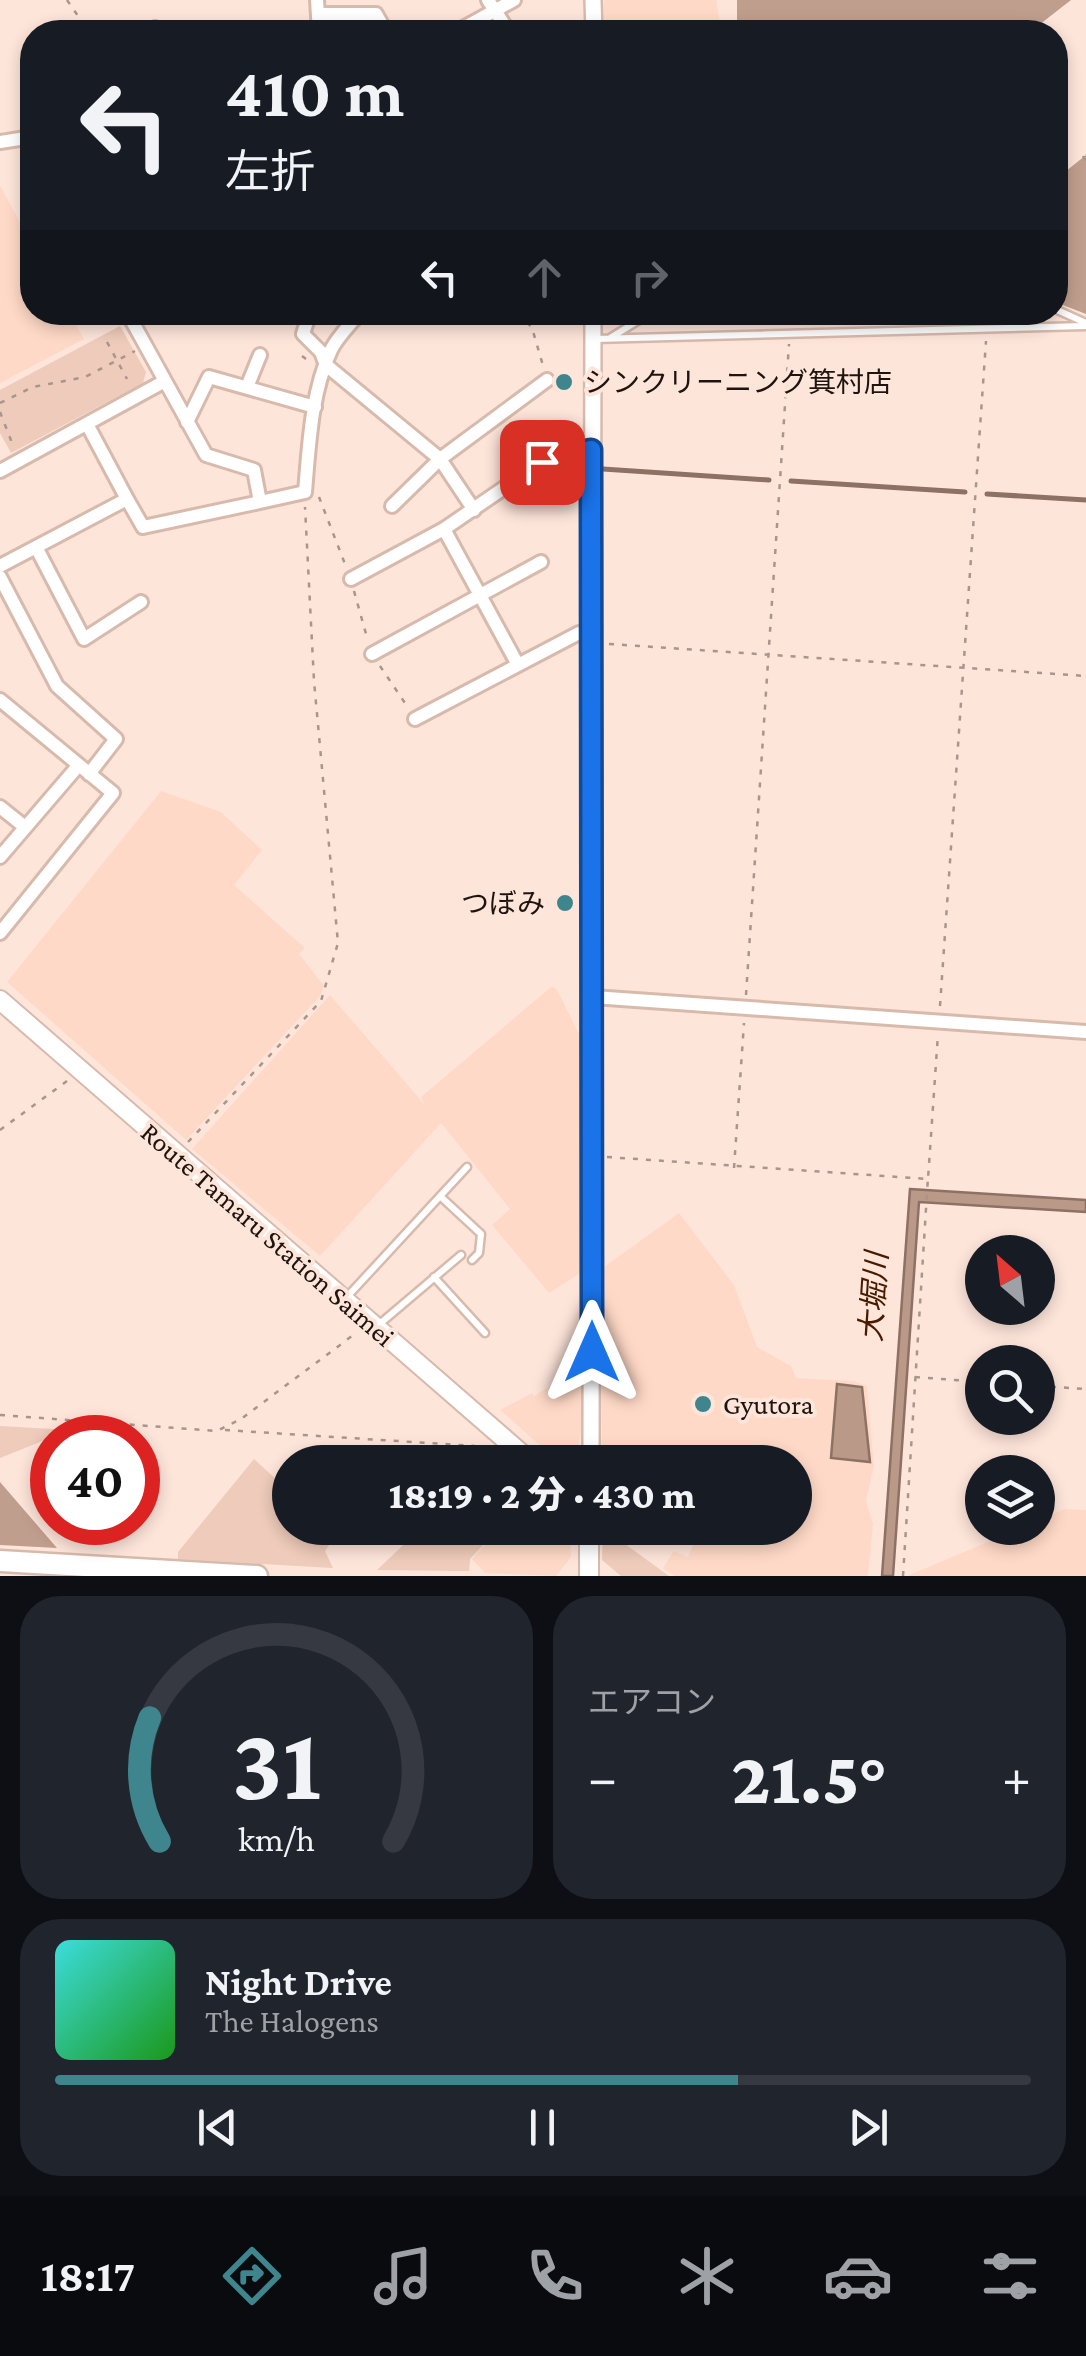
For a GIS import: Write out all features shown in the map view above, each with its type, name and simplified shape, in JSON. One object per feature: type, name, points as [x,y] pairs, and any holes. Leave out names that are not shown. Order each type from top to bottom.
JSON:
[{"type":"main road","name":"Route Tamaru Station Saimei","points":[[0,1000],[511,1445]]},
{"type":"main road","points":[[588,1576],[589,1545]]},
{"type":"main road","points":[[0,1561],[44,1570],[252,1576]]},
{"type":"street","points":[[491,6],[514,0]]},
{"type":"street","points":[[318,7],[376,14],[379,20]]},
{"type":"street","points":[[134,325],[206,455],[254,470],[260,502]]},
{"type":"street","points":[[306,325],[303,334],[326,365],[440,459],[474,510]]},
{"type":"street","points":[[87,424],[143,527],[306,492],[315,407],[326,365],[332,348],[350,325]]},
{"type":"street","points":[[590,1445],[594,997],[591,450],[601,339],[597,325]]},
{"type":"street","points":[[246,388],[260,355]]},
{"type":"street","points":[[187,422],[210,377],[315,407]]},
{"type":"street","points":[[392,506],[440,459],[547,380]]},
{"type":"street","points":[[0,470],[165,382]]},
{"type":"street","points":[[351,579],[444,529],[542,462],[591,450]]},
{"type":"street","points":[[0,566],[127,499]]},
{"type":"street","points":[[444,529],[518,665]]},
{"type":"street","points":[[36,547],[84,639],[141,602]]},
{"type":"street","points":[[372,654],[541,562]]},
{"type":"street","points":[[0,578],[56,686],[116,739],[0,856]]},
{"type":"street","points":[[415,718],[579,633],[592,638]]},
{"type":"street","points":[[0,700],[112,793],[0,932]]},
{"type":"street","points":[[0,807],[25,827]]},
{"type":"street","points":[[594,997],[1086,1032]]},
{"type":"lane","points":[[601,339],[627,325]]},
{"type":"lane","points":[[601,339],[1066,325]]},
{"type":"lane","points":[[344,1300],[467,1167]]},
{"type":"lane","points":[[440,1196],[482,1234],[479,1254],[472,1260]]},
{"type":"lane","points":[[372,1325],[460,1255]]},
{"type":"lane","points":[[434,1277],[486,1333]]},
{"type":"path","points":[[1083,156],[1086,162]]},
{"type":"path","points":[[530,325],[547,380]]},
{"type":"path","points":[[903,1576],[987,329]]},
{"type":"path","points":[[734,1168],[790,332]]},
{"type":"path","points":[[107,342],[127,379]]},
{"type":"path","points":[[0,403],[45,384],[74,382],[145,345]]},
{"type":"path","points":[[0,412],[19,460]]},
{"type":"path","points":[[177,1154],[321,1001],[332,974],[338,943],[314,681],[306,492],[317,491],[351,579],[372,654],[415,718]]},
{"type":"path","points":[[592,638],[768,655],[1086,676]]},
{"type":"path","points":[[0,1130],[80,1071]]},
{"type":"path","points":[[592,1156],[928,1179]]},
{"type":"path","points":[[224,1429],[372,1325]]},
{"type":"path","points":[[915,1377],[965,1381]]},
{"type":"path","points":[[1055,1387],[1086,1389]]},
{"type":"path","points":[[0,1415],[460,1445]]},
{"type":"shaded area","points":[[604,0],[716,0],[720,20],[604,20]]},
{"type":"shaded area","points":[[737,0],[1071,0],[1045,20],[737,20]]},
{"type":"shaded area","points":[[1086,155],[1086,314],[1068,307],[1068,170]]},
{"type":"shaded area","points":[[0,185],[20,222],[20,325],[76,325],[84,339],[0,383]]},
{"type":"shaded area","points":[[120,326],[146,372],[143,383],[11,453],[0,433],[0,390]]},
{"type":"shaded area","points":[[161,791],[221,812],[262,850],[234,885],[305,948],[299,954],[324,986],[320,996],[186,1140],[7,982]]},
{"type":"shaded area","points":[[551,987],[556,988],[582,1040],[584,1271],[549,1293],[492,1225],[510,1209],[441,1123],[320,1256],[192,1149],[330,995],[425,1105],[421,1097]]},
{"type":"shaded area","points":[[910,1189],[1086,1200],[1086,1212],[919,1202],[893,1576],[882,1576]]},
{"type":"shaded area","points":[[679,1213],[734,1285],[757,1347],[791,1366],[796,1378],[854,1381],[867,1386],[874,1466],[866,1501],[873,1524],[868,1576],[674,1576],[663,1568],[674,1551],[688,1557],[693,1545],[812,1545],[812,1445],[602,1445],[601,1269]]},
{"type":"shaded area","points":[[584,1366],[584,1418],[578,1445],[540,1445],[500,1410],[532,1393],[534,1396]]},
{"type":"shaded area","points":[[837,1384],[862,1387],[870,1462],[831,1458]]},
{"type":"shaded area","points":[[0,1426],[30,1428],[30,1446],[0,1458]]},
{"type":"shaded area","points":[[254,1459],[272,1476],[272,1545],[329,1545],[325,1551],[333,1568],[178,1559],[178,1552]]},
{"type":"shaded area","points":[[0,1482],[30,1517],[30,1545],[57,1548],[0,1545]]},
{"type":"shaded area","points":[[1065,1509],[1086,1510],[1086,1576],[907,1576],[981,1545],[1055,1545],[1055,1513]]},
{"type":"shaded area","points":[[403,1545],[483,1545],[470,1559],[469,1571],[377,1570]]},
{"type":"shaded area","points":[[485,1545],[570,1545],[571,1557],[556,1576],[485,1573],[472,1559]]},
{"type":"shaded area","points":[[602,1545],[626,1545],[669,1576],[621,1576],[602,1560]]},
{"type":"waterway","points":[[603,469],[769,480]]},
{"type":"waterway","points":[[791,481],[965,492]]},
{"type":"waterway","points":[[987,494],[1086,500]]},
{"type":"place","name":"シンクリーニング箕村店","points":[[564,382]]},
{"type":"place","name":"つぼみ","points":[[565,903]]},
{"type":"place","name":"Gyutora","points":[[703,1404]]},
{"type":"route","points":[[542,462],[591,450],[592,1352]]},
{"type":"water label","name":"大堀川","points":[[874,1297]]}]
